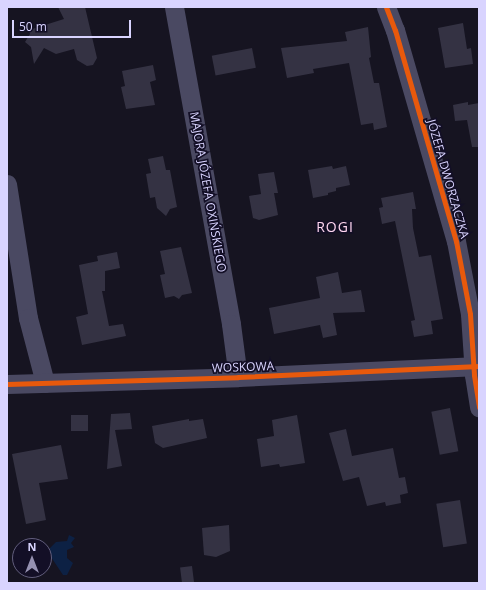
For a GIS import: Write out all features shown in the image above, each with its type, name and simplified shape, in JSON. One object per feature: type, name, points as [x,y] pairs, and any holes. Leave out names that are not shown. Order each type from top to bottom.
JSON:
[{"type":"street","name":"MAJORA JÓZEFA OXIŃSKIEGO","points":[[174,7],[231,324],[238,377]]},
{"type":"street","name":"JÓZEFA DWORZACZKA","points":[[386,7],[395,30],[456,241],[467,291],[476,366],[479,408]]},
{"type":"street","points":[[7,184],[28,318],[45,383]]},
{"type":"street","name":"WOSKOWA","points":[[7,384],[238,377],[476,366]]},
{"type":"water","points":[[69,535],[75,538],[71,543],[74,547],[67,550],[67,558],[73,563],[67,575],[63,575],[52,558],[52,546],[56,542],[67,541]]},
{"type":"building","points":[[58,7],[85,7],[97,58],[93,65],[87,66],[77,60],[74,49],[56,54],[44,48],[34,64],[31,47],[25,42],[30,34],[29,30],[64,19]]},
{"type":"building","points":[[463,23],[467,49],[471,48],[473,64],[445,68],[438,28]]},
{"type":"building","points":[[368,27],[371,57],[369,58],[374,83],[379,83],[387,127],[374,130],[373,123],[361,125],[349,63],[313,69],[314,73],[287,78],[281,48],[347,41],[345,32]]},
{"type":"building","points":[[252,48],[256,68],[216,75],[212,56]]},
{"type":"building","points":[[153,65],[156,80],[150,82],[155,105],[126,109],[121,87],[125,86],[122,71]]},
{"type":"building","points":[[468,102],[468,105],[479,103],[479,147],[472,147],[467,120],[455,121],[453,105]]},
{"type":"building","points":[[163,156],[166,170],[170,170],[177,207],[170,209],[166,216],[157,208],[155,197],[150,198],[146,174],[151,173],[148,159]]},
{"type":"building","points":[[332,166],[333,169],[346,166],[350,185],[336,188],[336,191],[328,193],[328,195],[313,198],[308,170]]},
{"type":"building","points":[[274,172],[278,193],[274,193],[278,215],[259,220],[253,218],[249,196],[261,194],[258,174]]},
{"type":"building","points":[[413,192],[416,209],[412,209],[413,228],[419,257],[431,255],[443,319],[431,321],[433,334],[414,337],[411,321],[415,320],[395,221],[382,224],[379,208],[383,207],[381,198]]},
{"type":"building","points":[[181,247],[192,293],[182,295],[179,299],[174,296],[165,298],[160,275],[165,274],[160,251]]},
{"type":"building","points":[[117,252],[120,268],[105,271],[105,291],[102,291],[109,326],[123,324],[126,336],[82,345],[76,317],[88,314],[79,265],[98,261],[97,256]]},
{"type":"building","points":[[338,272],[342,293],[361,290],[365,312],[333,313],[337,335],[323,338],[320,325],[274,334],[269,308],[320,298],[316,277]]},
{"type":"building","points":[[450,408],[458,451],[440,455],[431,412]]},
{"type":"building","points":[[130,413],[132,429],[115,430],[122,466],[107,469],[111,414]]},
{"type":"building","points":[[71,415],[88,415],[88,431],[71,431]]},
{"type":"building","points":[[297,415],[305,463],[280,467],[279,464],[261,467],[257,439],[274,436],[272,420]]},
{"type":"building","points":[[189,419],[189,421],[203,419],[207,438],[163,448],[155,443],[152,426]]},
{"type":"building","points":[[346,429],[352,456],[393,448],[399,478],[405,477],[408,493],[400,495],[401,503],[386,506],[385,502],[367,506],[359,477],[343,481],[329,433]]},
{"type":"building","points":[[61,445],[68,479],[39,483],[46,520],[26,524],[12,454]]},
{"type":"building","points":[[460,500],[467,543],[443,547],[436,504]]},
{"type":"building","points":[[229,525],[230,551],[216,557],[204,555],[202,528]]},
{"type":"building","points":[[192,566],[194,583],[182,583],[180,567]]},
{"type":"cycle path","points":[[386,7],[395,30],[456,241],[470,314],[474,375],[479,408]]},
{"type":"cycle path","points":[[7,384],[238,377],[479,366]]},
{"type":"district","name":"ROGI","points":[[335,227]]}]
